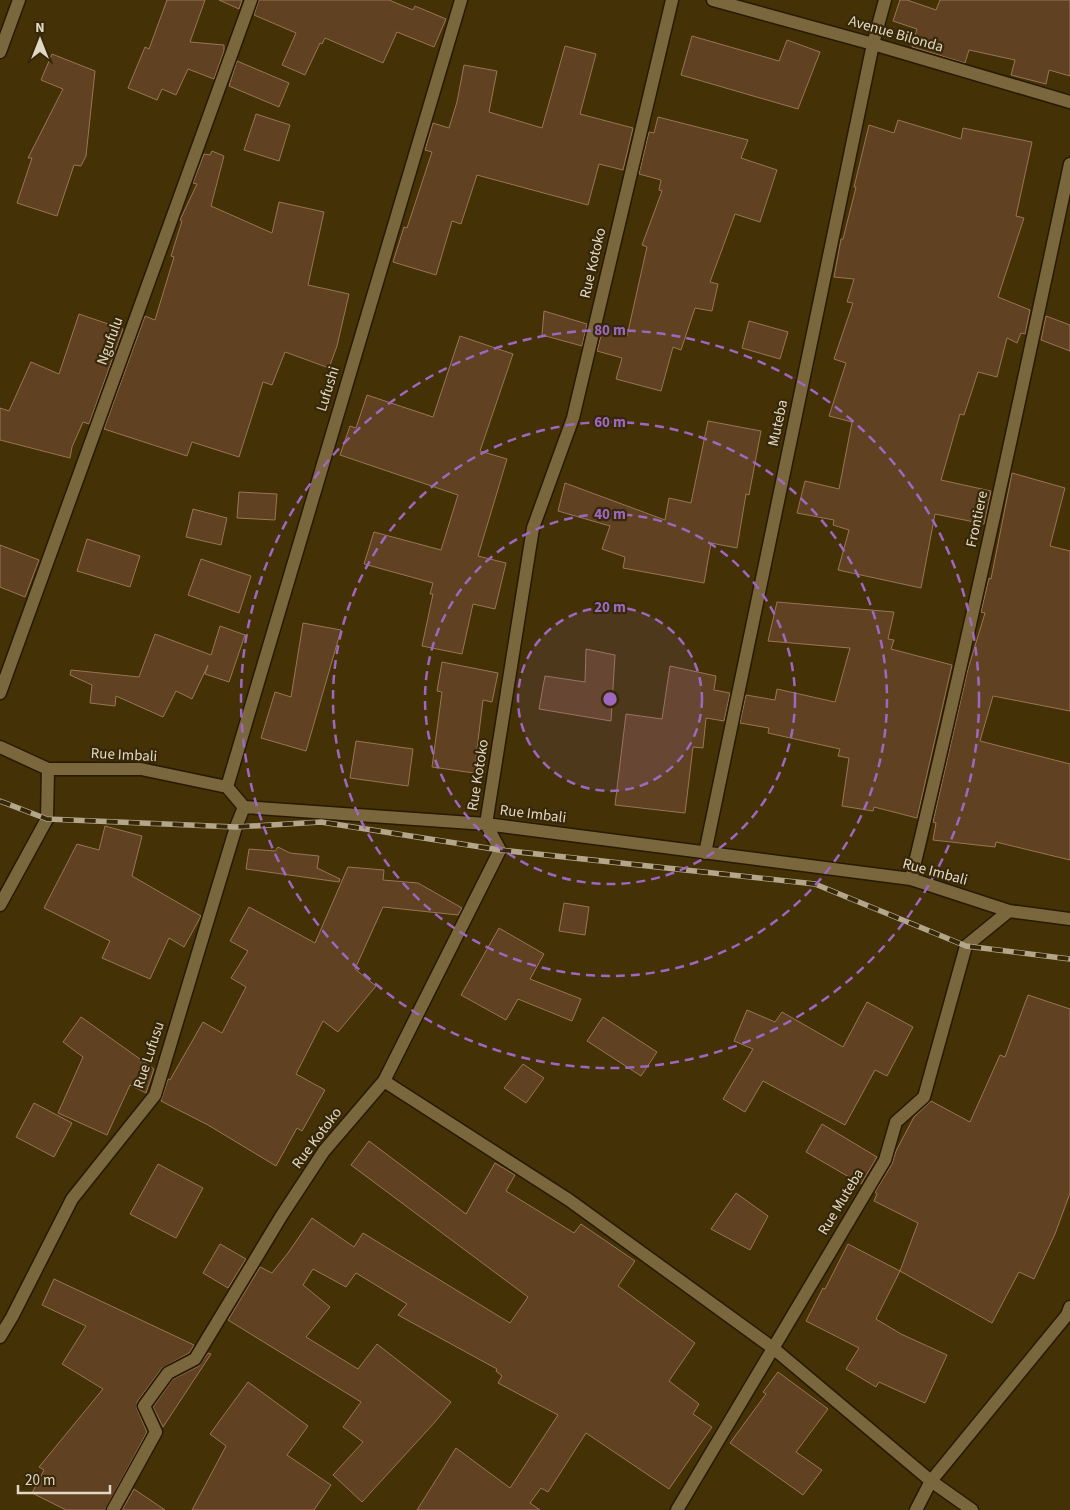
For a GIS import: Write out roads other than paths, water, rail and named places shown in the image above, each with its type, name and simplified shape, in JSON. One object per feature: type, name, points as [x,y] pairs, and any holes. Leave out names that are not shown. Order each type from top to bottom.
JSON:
[{"type":"street","points":[[0,52],[19,0]]},
{"type":"street","name":"Ngufulu","points":[[0,693],[251,0]]},
{"type":"street","name":"Lufushi","points":[[227,787],[461,0]]},
{"type":"street","name":"Rue Kotoko","points":[[113,1510],[156,1432],[144,1406],[168,1373],[195,1359],[282,1215],[324,1151],[384,1081],[500,850],[486,824],[534,528],[573,418],[672,0]]},
{"type":"street","name":"Avenue Bilonda","points":[[713,0],[873,44],[1070,102]]},
{"type":"street","name":"Muteba","points":[[705,853],[873,44],[885,0]]},
{"type":"street","name":"Frontiere","points":[[911,879],[995,516],[1070,164]]},
{"type":"street","name":"Rue Imbali","points":[[0,747],[48,769],[141,770],[227,787]]},
{"type":"street","points":[[0,906],[47,818],[48,769]]},
{"type":"street","points":[[227,787],[244,807]]},
{"type":"street","name":"Rue Imbali","points":[[244,807],[486,824],[911,879],[1009,911],[1070,919]]},
{"type":"street","name":"Rue Lufusu","points":[[0,1338],[72,1198],[155,1095],[233,836],[244,807]]},
{"type":"street","name":"Rue Muteba","points":[[677,1510],[885,1160],[896,1122],[924,1097],[966,946],[1009,911]]},
{"type":"street","points":[[384,1081],[569,1200],[773,1348],[931,1482],[972,1510]]},
{"type":"street","points":[[916,1510],[931,1482],[1067,1315],[1070,1307]]},
{"type":"railway","points":[[0,801],[47,819],[236,827],[321,822],[500,850],[815,884],[966,946],[1070,959]]}]
